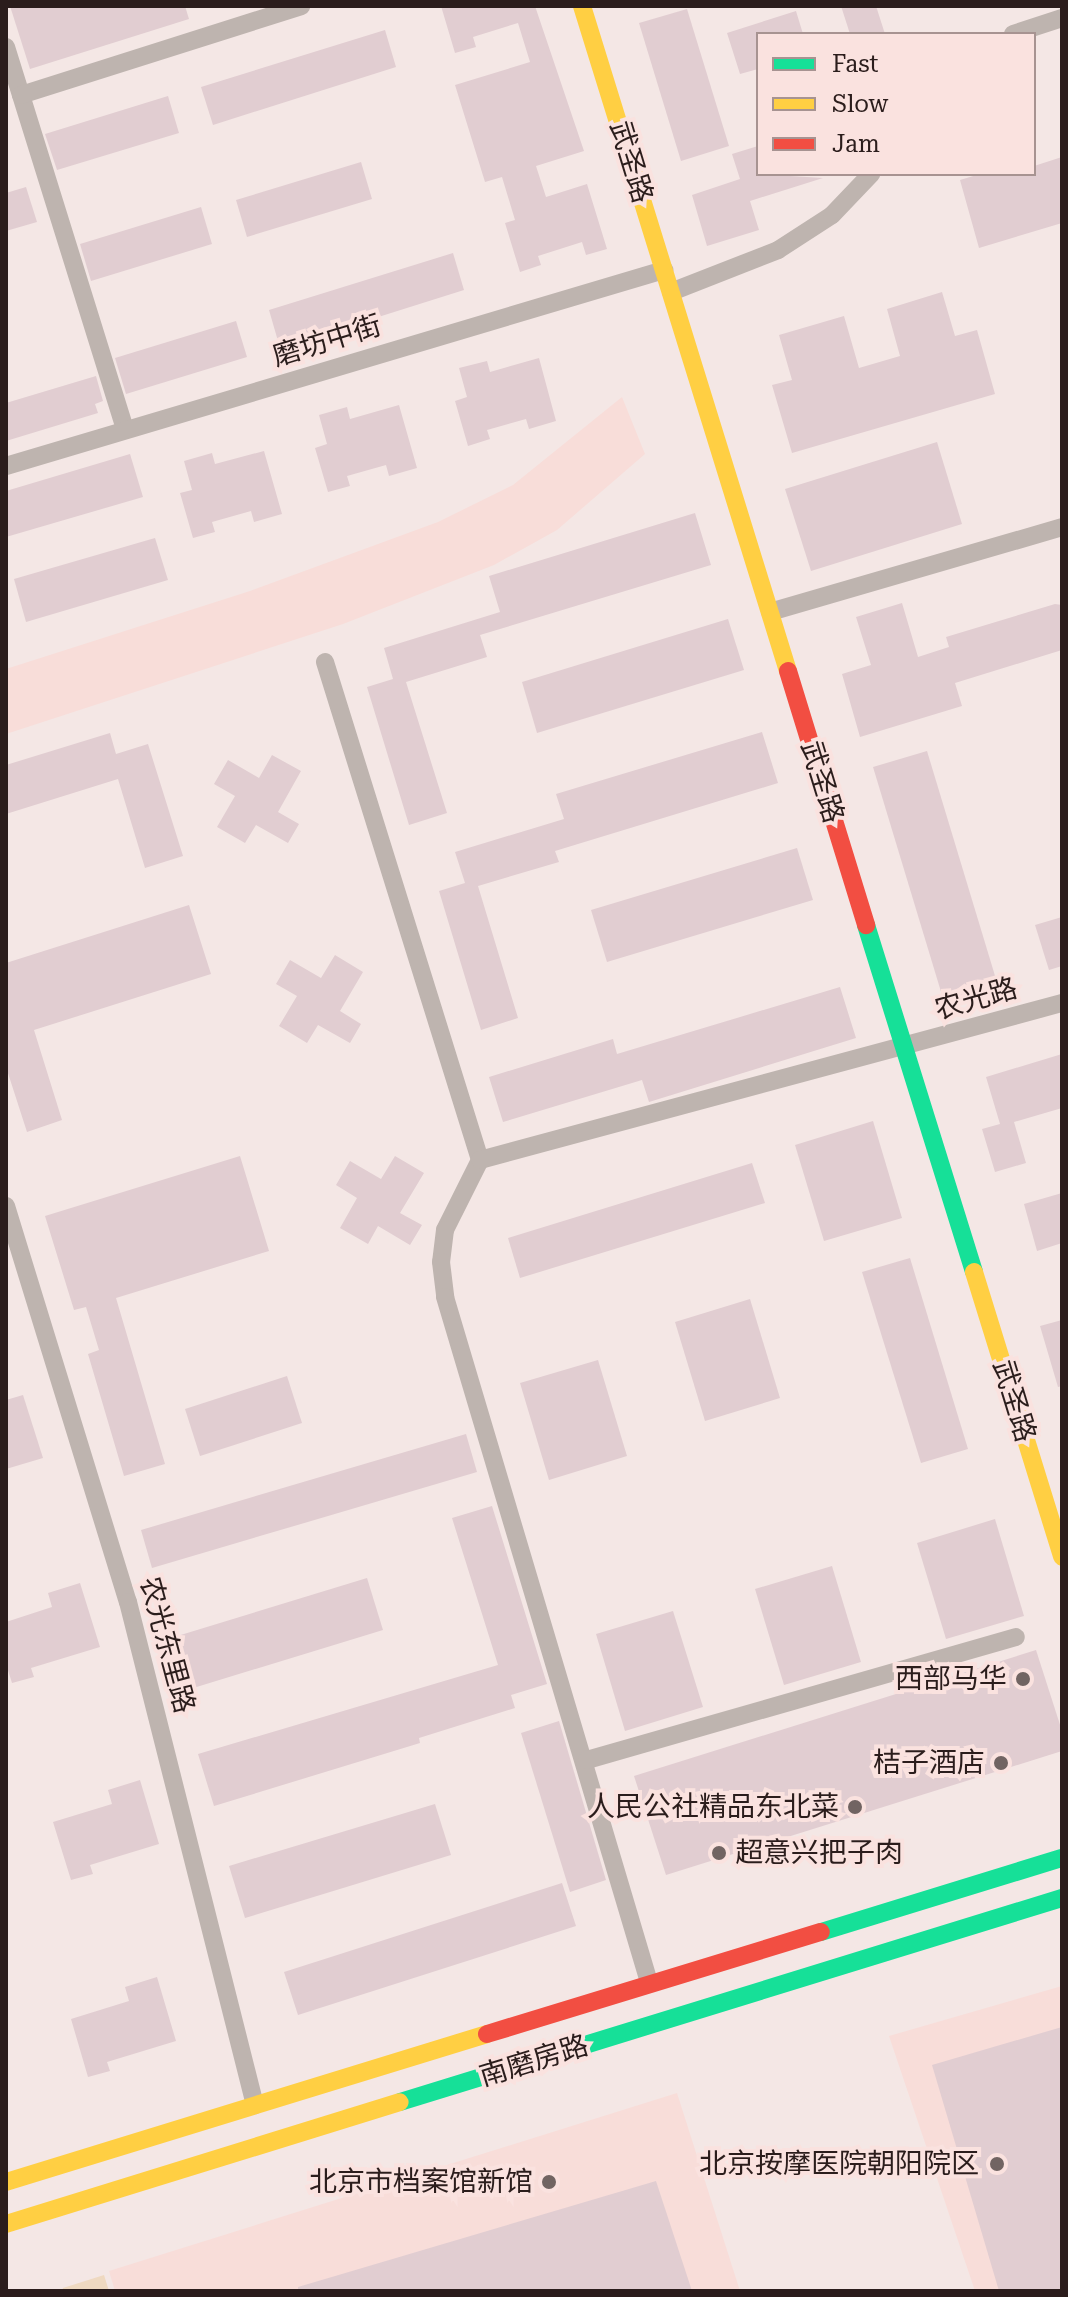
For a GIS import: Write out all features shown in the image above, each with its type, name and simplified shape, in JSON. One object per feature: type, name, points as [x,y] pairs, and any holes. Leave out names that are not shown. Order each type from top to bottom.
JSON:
[{"type":"main road","name":"武圣路","points":[[582,6],[1062,1557]]},
{"type":"main road","name":"南磨房路","points":[[6,2182],[649,1982],[1062,1858]]},
{"type":"main road","name":"南磨房路","points":[[6,2224],[1062,1898]]},
{"type":"street","points":[[21,95],[301,6]]},
{"type":"street","points":[[1019,32],[1062,18]]},
{"type":"street","points":[[6,47],[125,430]]},
{"type":"street","points":[[671,292],[778,250],[832,215],[869,176]]},
{"type":"street","name":"磨坊中街","points":[[6,466],[664,270]]},
{"type":"street","points":[[770,612],[1062,527]]},
{"type":"street","points":[[325,662],[480,1160],[445,1230],[441,1262],[445,1297],[587,1760],[649,1982]]},
{"type":"street","name":"农光路","points":[[480,1160],[905,1048],[1062,1003]]},
{"type":"street","name":"农光东里路","points":[[6,1206],[128,1602],[255,2105]]},
{"type":"street","points":[[587,1760],[1016,1637]]},
{"type":"shaded area","points":[[622,397],[645,454],[557,530],[494,565],[343,624],[6,734],[6,669],[250,591],[438,522],[513,485]]},
{"type":"shaded area","name":"北京按摩医院朝阳院区","points":[[1062,1986],[1062,2291],[975,2291],[889,2036]]},
{"type":"shaded area","name":"北京市档案馆新馆","points":[[677,2093],[740,2291],[115,2291],[109,2271]]},
{"type":"shaded area","points":[[104,2275],[109,2291],[62,2291],[63,2288]]},
{"type":"building","points":[[10,6],[185,6],[189,19],[30,69]]},
{"type":"building","points":[[441,6],[535,6],[584,151],[536,166],[546,197],[587,184],[607,249],[586,255],[582,242],[538,256],[541,265],[520,272],[505,223],[515,220],[502,177],[485,182],[455,85],[530,62],[518,23],[473,37],[476,47],[455,53]]},
{"type":"building","points":[[841,6],[876,6],[884,32],[849,32]]},
{"type":"building","points":[[687,9],[729,146],[681,161],[639,23]]},
{"type":"building","points":[[796,11],[802,32],[756,32],[756,70],[740,74],[727,33]]},
{"type":"building","points":[[385,30],[396,67],[213,125],[201,87]]},
{"type":"building","points":[[168,96],[179,133],[57,170],[45,134]]},
{"type":"building","points":[[756,147],[756,176],[823,178],[750,201],[759,230],[707,246],[692,195],[740,179],[732,154]]},
{"type":"building","points":[[1062,157],[1062,223],[979,248],[960,180],[973,176],[1036,176],[1036,165]]},
{"type":"building","points":[[361,162],[372,199],[247,237],[236,200]]},
{"type":"building","points":[[26,187],[37,222],[6,231],[6,193]]},
{"type":"building","points":[[201,207],[212,244],[91,281],[80,244]]},
{"type":"building","points":[[453,253],[464,290],[280,348],[269,310]]},
{"type":"building","points":[[942,292],[955,336],[977,330],[995,394],[792,453],[772,385],[792,380],[779,335],[844,316],[859,368],[900,356],[887,309]]},
{"type":"building","points":[[236,321],[247,357],[126,394],[115,358]]},
{"type":"building","points":[[539,358],[556,421],[529,429],[526,419],[487,430],[490,439],[468,446],[455,401],[467,397],[459,368],[487,361],[490,372]]},
{"type":"building","points":[[96,376],[103,401],[95,404],[98,413],[6,441],[6,403]]},
{"type":"building","points":[[399,405],[417,468],[389,476],[386,465],[347,476],[350,486],[328,492],[315,448],[327,444],[319,415],[347,407],[350,419]]},
{"type":"building","points":[[937,442],[962,524],[811,571],[785,489]]},
{"type":"building","points":[[264,451],[282,514],[254,522],[251,511],[212,522],[215,532],[193,538],[180,493],[192,490],[184,461],[212,453],[215,464]]},
{"type":"building","points":[[130,454],[143,497],[6,537],[6,491]]},
{"type":"building","points":[[695,513],[711,565],[480,635],[487,657],[406,682],[447,813],[409,825],[367,687],[393,679],[384,648],[500,612],[489,576]]},
{"type":"building","points":[[155,538],[168,580],[26,622],[14,579]]},
{"type":"building","points":[[902,603],[918,657],[949,647],[946,637],[1055,604],[1062,605],[1062,650],[955,683],[962,706],[860,737],[842,674],[871,665],[856,617]]},
{"type":"building","points":[[728,619],[744,670],[537,733],[522,682]]},
{"type":"building","points":[[762,732],[778,783],[555,851],[559,862],[478,886],[518,1018],[481,1030],[439,891],[465,883],[455,852],[564,819],[556,794]]},
{"type":"building","points":[[110,733],[116,754],[148,744],[183,856],[145,868],[118,779],[6,814],[6,765]]},
{"type":"building","points":[[927,751],[999,989],[945,1005],[873,767]]},
{"type":"building","points":[[272,755],[301,771],[278,812],[299,824],[288,843],[256,825],[245,843],[217,827],[235,796],[214,784],[228,760],[259,778]]},
{"type":"building","points":[[797,848],[813,900],[607,962],[591,910]]},
{"type":"building","points":[[189,905],[211,974],[34,1030],[62,1120],[27,1132],[6,1067],[6,963]]},
{"type":"building","points":[[1062,917],[1062,966],[1049,970],[1035,925]]},
{"type":"building","points":[[335,955],[363,972],[340,1011],[361,1024],[350,1043],[318,1025],[307,1043],[279,1026],[297,996],[276,984],[290,960],[321,978]]},
{"type":"building","points":[[840,987],[856,1038],[649,1102],[642,1080],[503,1122],[489,1077],[613,1039],[617,1054]]},
{"type":"building","points":[[1062,1054],[1062,1108],[1014,1122],[1026,1163],[995,1172],[982,1129],[1000,1124],[986,1077]]},
{"type":"building","points":[[873,1121],[902,1218],[824,1241],[795,1145]]},
{"type":"building","points":[[240,1156],[269,1251],[116,1298],[165,1464],[124,1476],[88,1354],[99,1350],[86,1307],[74,1310],[45,1216]]},
{"type":"building","points":[[395,1156],[424,1173],[400,1213],[422,1225],[410,1245],[378,1226],[368,1244],[340,1228],[357,1198],[336,1185],[350,1161],[381,1179]]},
{"type":"building","points":[[752,1163],[765,1203],[520,1278],[508,1238]]},
{"type":"building","points":[[1062,1193],[1062,1243],[1037,1251],[1024,1204]]},
{"type":"building","points":[[910,1258],[968,1449],[921,1463],[862,1272]]},
{"type":"building","points":[[750,1299],[780,1398],[705,1421],[675,1322]]},
{"type":"building","points":[[1062,1320],[1062,1386],[1058,1387],[1040,1326]]},
{"type":"building","points":[[598,1360],[627,1456],[549,1480],[520,1383]]},
{"type":"building","points":[[287,1376],[302,1423],[200,1456],[185,1409]]},
{"type":"building","points":[[23,1395],[43,1458],[6,1469],[6,1400]]},
{"type":"building","points":[[466,1434],[477,1472],[152,1568],[141,1530]]},
{"type":"building","points":[[492,1506],[547,1684],[511,1695],[515,1708],[419,1738],[420,1743],[214,1806],[198,1754],[498,1665],[452,1518]]},
{"type":"building","points":[[995,1519],[1024,1616],[946,1639],[917,1543]]},
{"type":"building","points":[[832,1566],[861,1662],[784,1685],[755,1589]]},
{"type":"building","points":[[367,1578],[383,1630],[177,1693],[161,1641]]},
{"type":"building","points":[[80,1583],[100,1647],[31,1668],[34,1677],[12,1683],[6,1664],[6,1622],[52,1607],[48,1593]]},
{"type":"building","points":[[673,1611],[703,1707],[625,1731],[596,1634]]},
{"type":"building","points":[[1036,1650],[1062,1731],[1062,1751],[666,1875],[634,1776]]},
{"type":"building","points":[[559,1721],[606,1880],[570,1892],[521,1733]]},
{"type":"building","points":[[140,1780],[159,1844],[90,1865],[93,1874],[71,1880],[53,1822],[112,1804],[108,1790]]},
{"type":"building","points":[[435,1804],[451,1855],[245,1918],[229,1866]]},
{"type":"building","points":[[562,1883],[576,1926],[298,2015],[284,1972]]},
{"type":"building","points":[[157,1977],[176,2041],[107,2062],[110,2071],[88,2077],[71,2019],[129,2001],[125,1987]]},
{"type":"building","name":"北京按摩医院朝阳院区","points":[[1062,2027],[1062,2291],[999,2291],[932,2065]]},
{"type":"building","points":[[656,2181],[692,2291],[298,2291],[298,2287]]},
{"type":"traffic: fast","points":[[866,925],[974,1272]]},
{"type":"traffic: fast","points":[[821,1932],[1062,1858]]},
{"type":"traffic: fast","points":[[400,2102],[1062,1898]]},
{"type":"traffic: slow","points":[[582,6],[788,671]]},
{"type":"traffic: slow","points":[[974,1272],[1062,1557]]},
{"type":"traffic: slow","points":[[6,2182],[487,2034]]},
{"type":"traffic: slow","points":[[6,2224],[400,2102]]},
{"type":"traffic: jam","points":[[788,671],[866,925]]},
{"type":"traffic: jam","points":[[487,2034],[821,1932]]},
{"type":"place","name":"西部马华","points":[[1023,1679]]},
{"type":"place","name":"桔子酒店","points":[[1001,1763]]},
{"type":"place","name":"人民公社精品东北菜","points":[[855,1807]]},
{"type":"place","name":"超意兴把子肉","points":[[719,1853]]},
{"type":"place","name":"北京按摩医院朝阳院区","points":[[997,2164]]},
{"type":"place","name":"北京市档案馆新馆","points":[[549,2182]]}]
